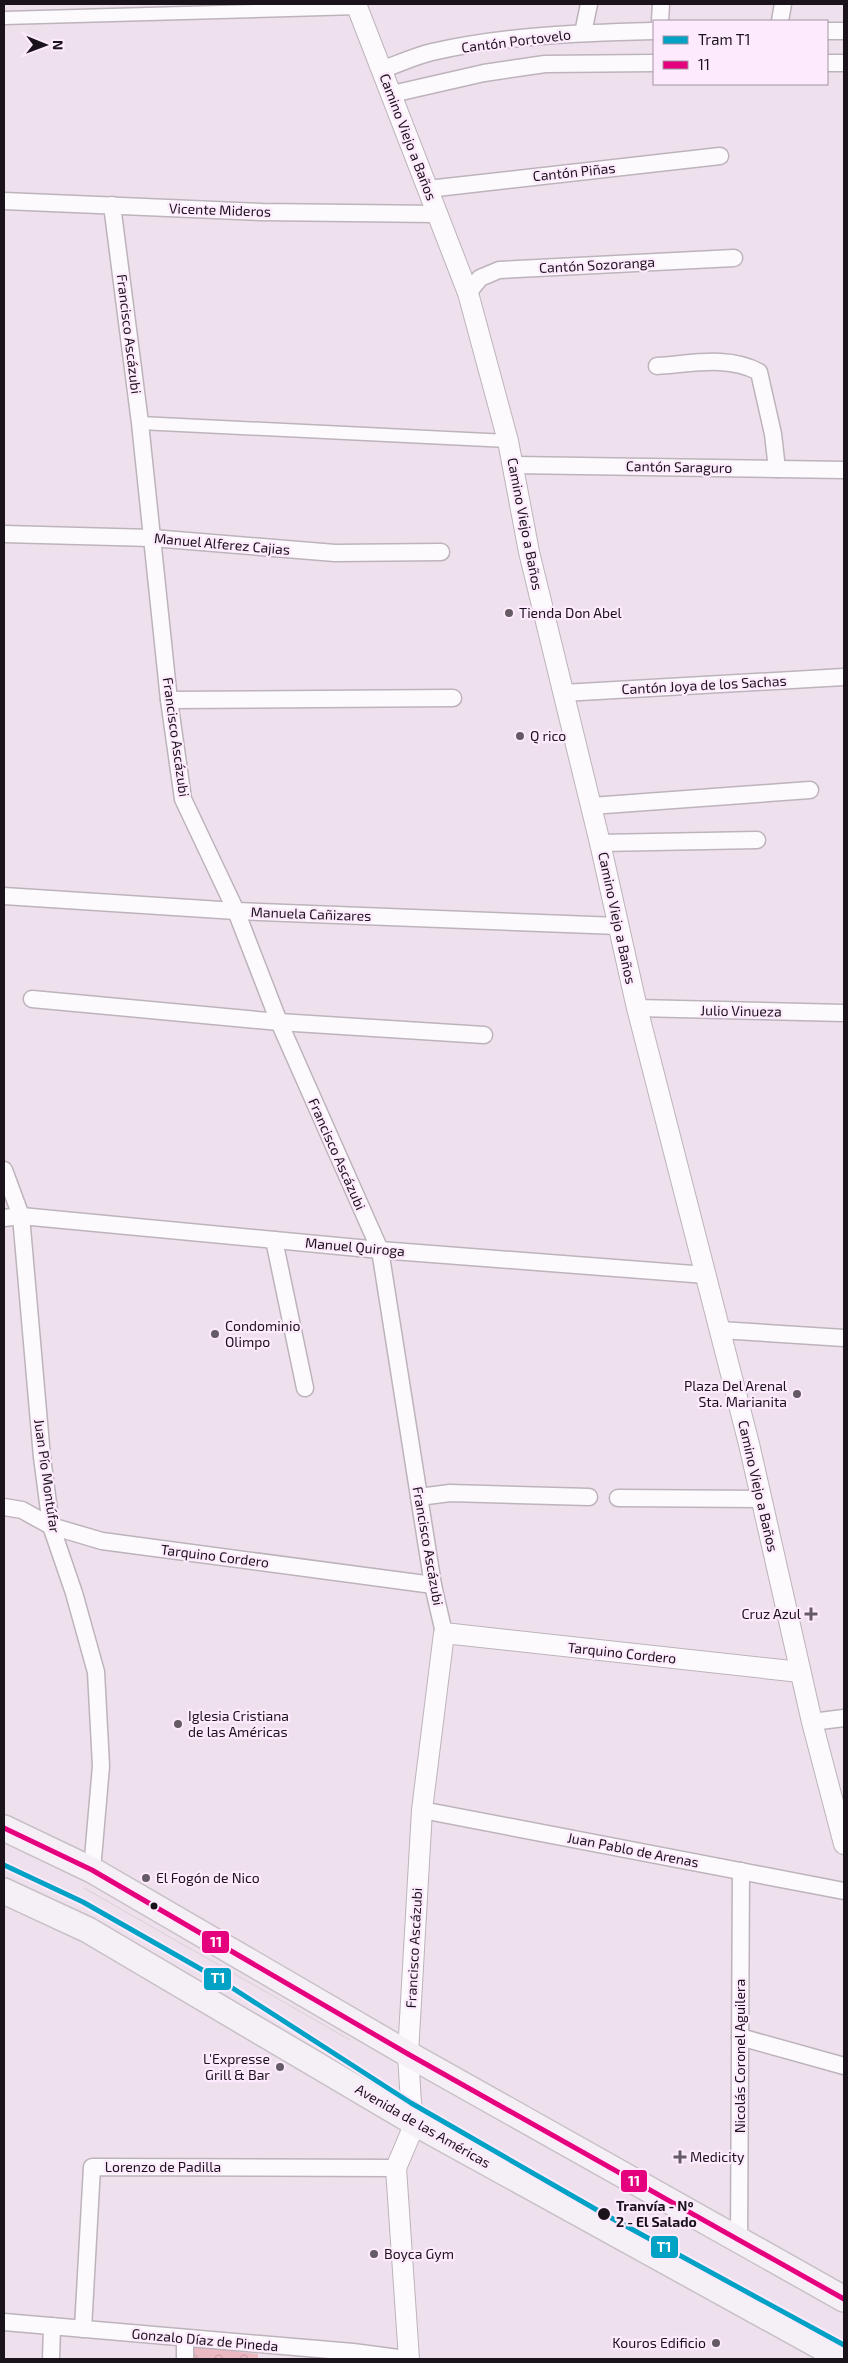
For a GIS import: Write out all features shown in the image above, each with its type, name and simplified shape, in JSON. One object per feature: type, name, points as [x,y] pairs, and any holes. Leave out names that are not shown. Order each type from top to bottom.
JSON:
[{"type":"main road","points":[[4,1828],[92,1870],[408,2054],[844,2299]]},
{"type":"main road","name":"Avenida de las Américas","points":[[4,1891],[88,1930],[416,2123],[843,2359]]},
{"type":"street","points":[[584,33],[588,4]]},
{"type":"street","points":[[660,20],[661,4]]},
{"type":"street","points":[[780,20],[783,4]]},
{"type":"street","points":[[4,18],[357,6]]},
{"type":"street","name":"Camino Viejo a Baños","points":[[357,6],[468,293],[508,441],[529,552],[600,843],[637,1008],[762,1499],[800,1672],[844,1844]]},
{"type":"street","name":"Cantón Portovelo","points":[[382,70],[430,53],[472,44],[584,33],[653,31]]},
{"type":"street","points":[[828,31],[844,31]]},
{"type":"street","points":[[828,62],[844,63]]},
{"type":"street","name":"Cantón Portovelo","points":[[392,94],[484,73],[545,64],[653,63]]},
{"type":"street","name":"Cantón Piñas","points":[[428,189],[720,156]]},
{"type":"street","name":"Vicente Mideros","points":[[4,201],[262,212],[437,214]]},
{"type":"street","name":"Francisco Ascázubi","points":[[112,205],[140,423],[169,700],[183,799],[236,911],[279,1022],[380,1250],[432,1584],[444,1633],[422,1810],[408,2054],[411,2103],[416,2123]]},
{"type":"street","name":"Cantón Sozoranga","points":[[468,293],[480,278],[499,270],[734,258]]},
{"type":"street","points":[[657,366],[726,361],[746,366],[759,372],[773,434],[777,469]]},
{"type":"street","points":[[140,423],[508,441]]},
{"type":"street","name":"Cantón Saraguro","points":[[514,465],[844,470]]},
{"type":"street","name":"Manuel Alferez Cajias","points":[[4,534],[152,538],[335,553],[441,552]]},
{"type":"street","name":"Cantón Joya de los Sachas","points":[[563,693],[844,678]]},
{"type":"street","points":[[169,700],[453,698]]},
{"type":"street","points":[[591,806],[810,790]]},
{"type":"street","points":[[600,843],[757,840]]},
{"type":"street","name":"Manuela Cañizares","points":[[4,896],[236,911],[618,926]]},
{"type":"street","points":[[32,999],[279,1022],[484,1035]]},
{"type":"street","name":"Julio Vinueza","points":[[637,1008],[844,1013]]},
{"type":"street","name":"Juan Pío Montúfar","points":[[4,1170],[21,1216],[42,1457],[51,1526],[74,1593],[96,1672],[100,1766],[92,1870]]},
{"type":"street","name":"Manuel Quiroga","points":[[4,1218],[21,1216],[380,1250],[706,1275]]},
{"type":"street","points":[[274,1240],[305,1388]]},
{"type":"street","points":[[720,1330],[844,1338]]},
{"type":"street","points":[[419,1497],[450,1493],[590,1497]]},
{"type":"street","points":[[618,1498],[762,1499]]},
{"type":"street","name":"Tarquino Cordero","points":[[4,1507],[22,1510],[51,1526],[102,1541],[432,1584]]},
{"type":"street","name":"Tarquino Cordero","points":[[444,1633],[800,1672]]},
{"type":"street","points":[[812,1722],[844,1718]]},
{"type":"street","name":"Juan Pablo de Arenas","points":[[422,1810],[844,1891]]},
{"type":"street","name":"Nicolás Coronel Aguilera","points":[[739,2241],[741,1871]]},
{"type":"street","points":[[740,2037],[844,2066]]},
{"type":"street","points":[[408,2359],[396,2168],[416,2123]]},
{"type":"street","name":"Lorenzo de Padilla","points":[[83,2329],[92,2167],[396,2168]]},
{"type":"street","name":"Gonzalo Díaz de Pineda","points":[[4,2322],[185,2338],[270,2352],[408,2359]]},
{"type":"street","points":[[51,2359],[52,2326]]},
{"type":"street","points":[[185,2338],[185,2359]]},
{"type":"green space","points":[[190,2346],[258,2354],[258,2359],[190,2359]]},
{"type":"tram line","name":"T1","points":[[4,1865],[83,1902],[220,1980],[411,2103],[604,2214],[844,2345]]},
{"type":"tram line","points":[[84,1888],[350,2040]]},
{"type":"transit line","name":"11","points":[[4,1828],[92,1870],[408,2054],[844,2299]]},
{"type":"place","name":"Tienda Don Abel","points":[[509,613]]},
{"type":"place","name":"Q rico","points":[[520,736]]},
{"type":"place","name":"Condominio Olimpo","points":[[215,1334]]},
{"type":"place","name":"Plaza Del Arenal Sta. Marianita","points":[[797,1394]]},
{"type":"place","name":"Cruz Azul","points":[[811,1614]]},
{"type":"place","name":"Iglesia Cristiana de las Américas","points":[[178,1724]]},
{"type":"place","name":"El Fogón de Nico","points":[[146,1878]]},
{"type":"place","name":"L'Expresse Grill & Bar","points":[[280,2067]]},
{"type":"place","name":"Medicity","points":[[680,2157]]},
{"type":"place","name":"Tranvía - Nº 2 - El Salado","points":[[604,2214]]},
{"type":"place","name":"Boyca Gym","points":[[374,2254]]},
{"type":"place","name":"Kouros Edificio","points":[[716,2343]]}]
